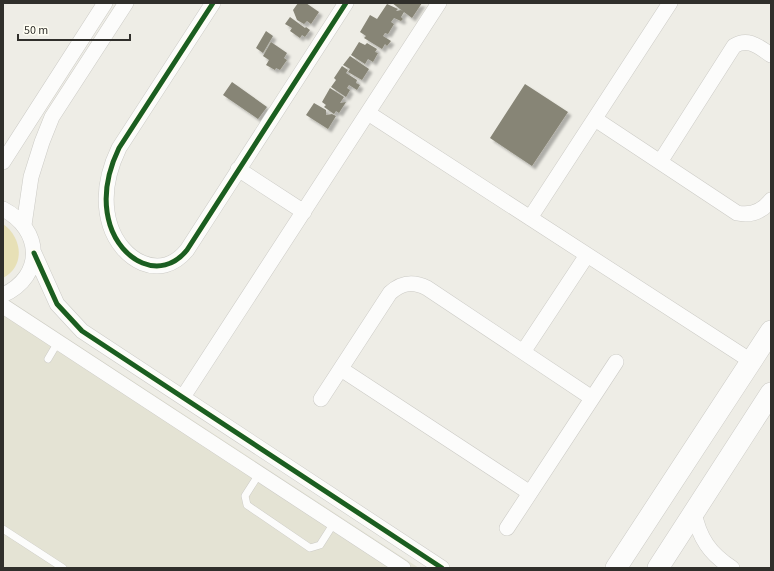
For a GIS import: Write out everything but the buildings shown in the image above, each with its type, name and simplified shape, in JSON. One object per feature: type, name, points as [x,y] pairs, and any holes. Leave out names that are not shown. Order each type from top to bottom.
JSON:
[{"type":"street","points":[[3,162],[105,3]]},
{"type":"street","points":[[24,225],[31,177],[52,117],[126,3]]},
{"type":"street","points":[[213,3],[119,148],[113,160],[107,180],[106,203],[110,226],[115,237],[126,251],[138,261],[159,266],[175,262],[187,250],[346,3]]},
{"type":"street","points":[[183,397],[440,3]]},
{"type":"street","points":[[530,218],[670,3]]},
{"type":"street","points":[[660,162],[734,46],[748,42],[771,55]]},
{"type":"street","points":[[368,113],[751,361]]},
{"type":"street","points":[[595,119],[737,212],[744,214],[759,211],[771,200]]},
{"type":"street","points":[[238,169],[304,212]]},
{"type":"street","points":[[3,209],[14,215],[30,233],[34,253],[51,293],[65,314],[82,330],[442,568]]},
{"type":"street","points":[[3,295],[21,284],[28,275],[34,253]]},
{"type":"street","points":[[523,352],[587,255]]},
{"type":"street","points":[[321,399],[390,293],[401,284],[408,283],[415,283],[427,288],[592,398]]},
{"type":"street","points":[[3,306],[334,523],[393,565]]},
{"type":"street","points":[[616,568],[771,331]]},
{"type":"street","points":[[507,528],[616,362]]},
{"type":"street","points":[[127,387],[139,368]]},
{"type":"street","points":[[341,369],[530,493]]},
{"type":"street","points":[[658,568],[771,393]]},
{"type":"street","points":[[724,403],[754,420]]},
{"type":"street","points":[[694,512],[698,531],[708,548],[732,568]]},
{"type":"street","points":[[410,568],[420,553]]},
{"type":"lane","points":[[48,359],[58,342]]},
{"type":"lane","points":[[259,474],[245,496],[247,505],[310,548],[317,548],[334,523]]},
{"type":"lane","points":[[3,529],[63,568]]},
{"type":"shaded area","points":[[3,224],[14,236],[19,251],[15,266],[10,273],[3,278]]},
{"type":"shaded area","points":[[3,295],[9,300],[419,568],[3,568]]},
{"type":"cycle path","points":[[213,3],[119,148],[111,167],[107,186],[106,206],[110,225],[115,237],[132,257],[142,263],[154,266],[165,265],[176,260],[187,250],[346,3]]},
{"type":"cycle path","points":[[34,253],[57,304],[82,331],[442,568]]}]
